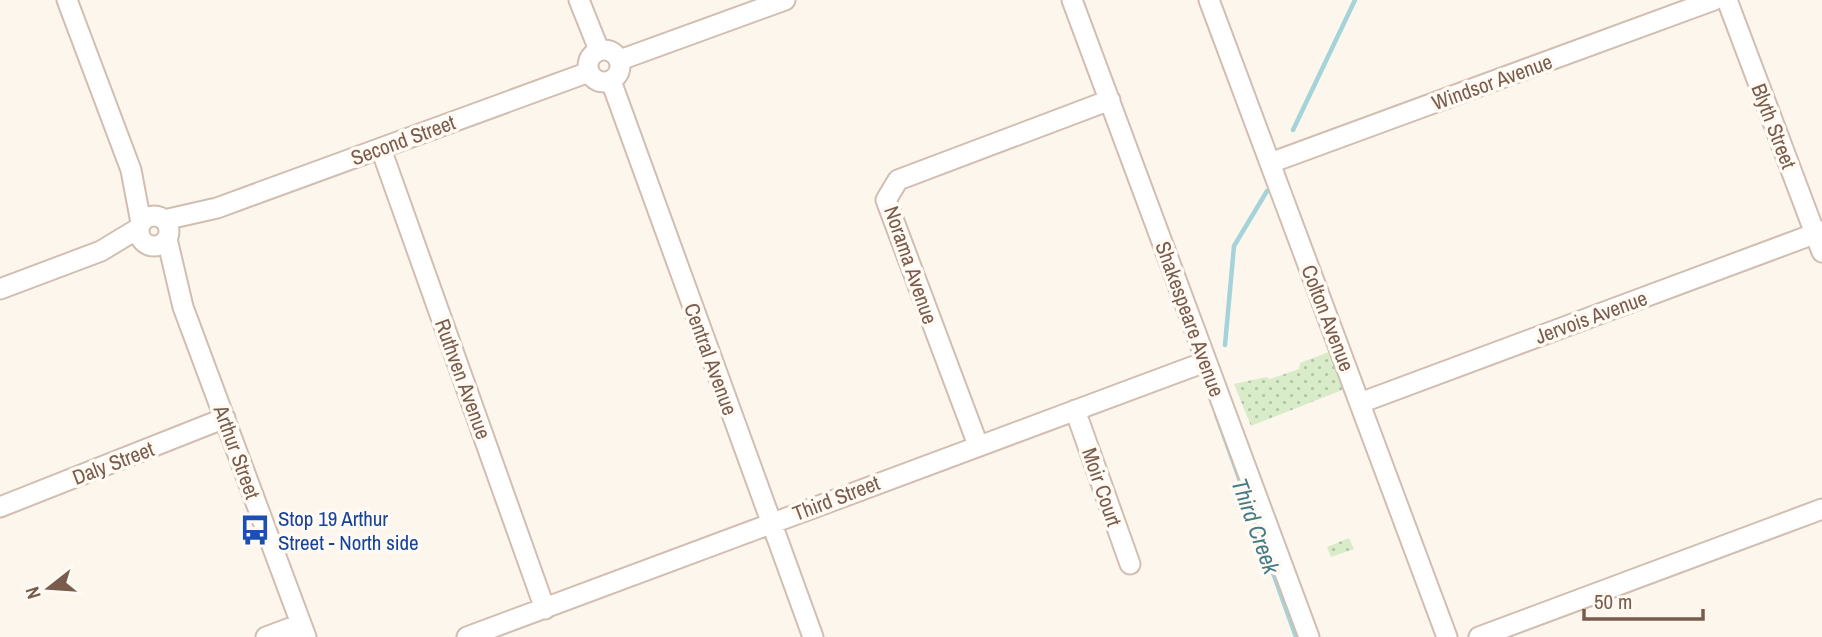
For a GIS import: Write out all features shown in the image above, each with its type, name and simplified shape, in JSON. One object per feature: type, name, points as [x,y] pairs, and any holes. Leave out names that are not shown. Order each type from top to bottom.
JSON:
[{"type":"street","points":[[579,0],[599,50]]},
{"type":"street","points":[[620,61],[785,0]]},
{"type":"street","name":"Shakespeare Avenue","points":[[1072,0],[1309,637]]},
{"type":"street","name":"Colton Avenue","points":[[1209,0],[1447,637]]},
{"type":"street","name":"Windsor Avenue","points":[[1270,163],[1714,0]]},
{"type":"street","name":"Blyth Street","points":[[1727,0],[1820,239]]},
{"type":"street","name":"Arthur Street","points":[[69,1],[303,631]]},
{"type":"street","points":[[599,50],[611,51],[620,61],[619,72],[611,81],[598,81],[589,72],[590,58],[599,50]]},
{"type":"street","name":"Second Street","points":[[0,289],[589,72]]},
{"type":"street","name":"Central Avenue","points":[[611,81],[813,637]]},
{"type":"street","name":"Norama Avenue","points":[[978,444],[886,200],[898,180],[1110,100]]},
{"type":"street","name":"Ruthven Avenue","points":[[381,149],[545,609]]},
{"type":"street","name":"Jervois Avenue","points":[[1360,403],[1820,239]]},
{"type":"street","name":"Third Street","points":[[467,637],[978,444],[1205,362]]},
{"type":"street","name":"Moir Court","points":[[1075,410],[1129,564]]},
{"type":"street","name":"Daly Street","points":[[0,507],[225,418]]},
{"type":"street","points":[[1479,637],[1822,509]]},
{"type":"street","points":[[266,637],[303,631]]},
{"type":"green space","points":[[1331,351],[1345,389],[1251,426],[1234,384],[1266,377],[1270,379],[1299,369],[1300,363]]},
{"type":"green space","points":[[1349,538],[1354,549],[1331,557],[1327,547]]},
{"type":"waterway","name":"Third Creek","points":[[1293,130],[1355,0]]},
{"type":"waterway","name":"Third Creek","points":[[1225,345],[1234,246],[1267,191]]},
{"type":"waterway","name":"Third Creek","points":[[1216,414],[1296,637]]},
{"type":"place","name":"Stop 19 Arthur Street - North side","points":[[255,530]]}]
